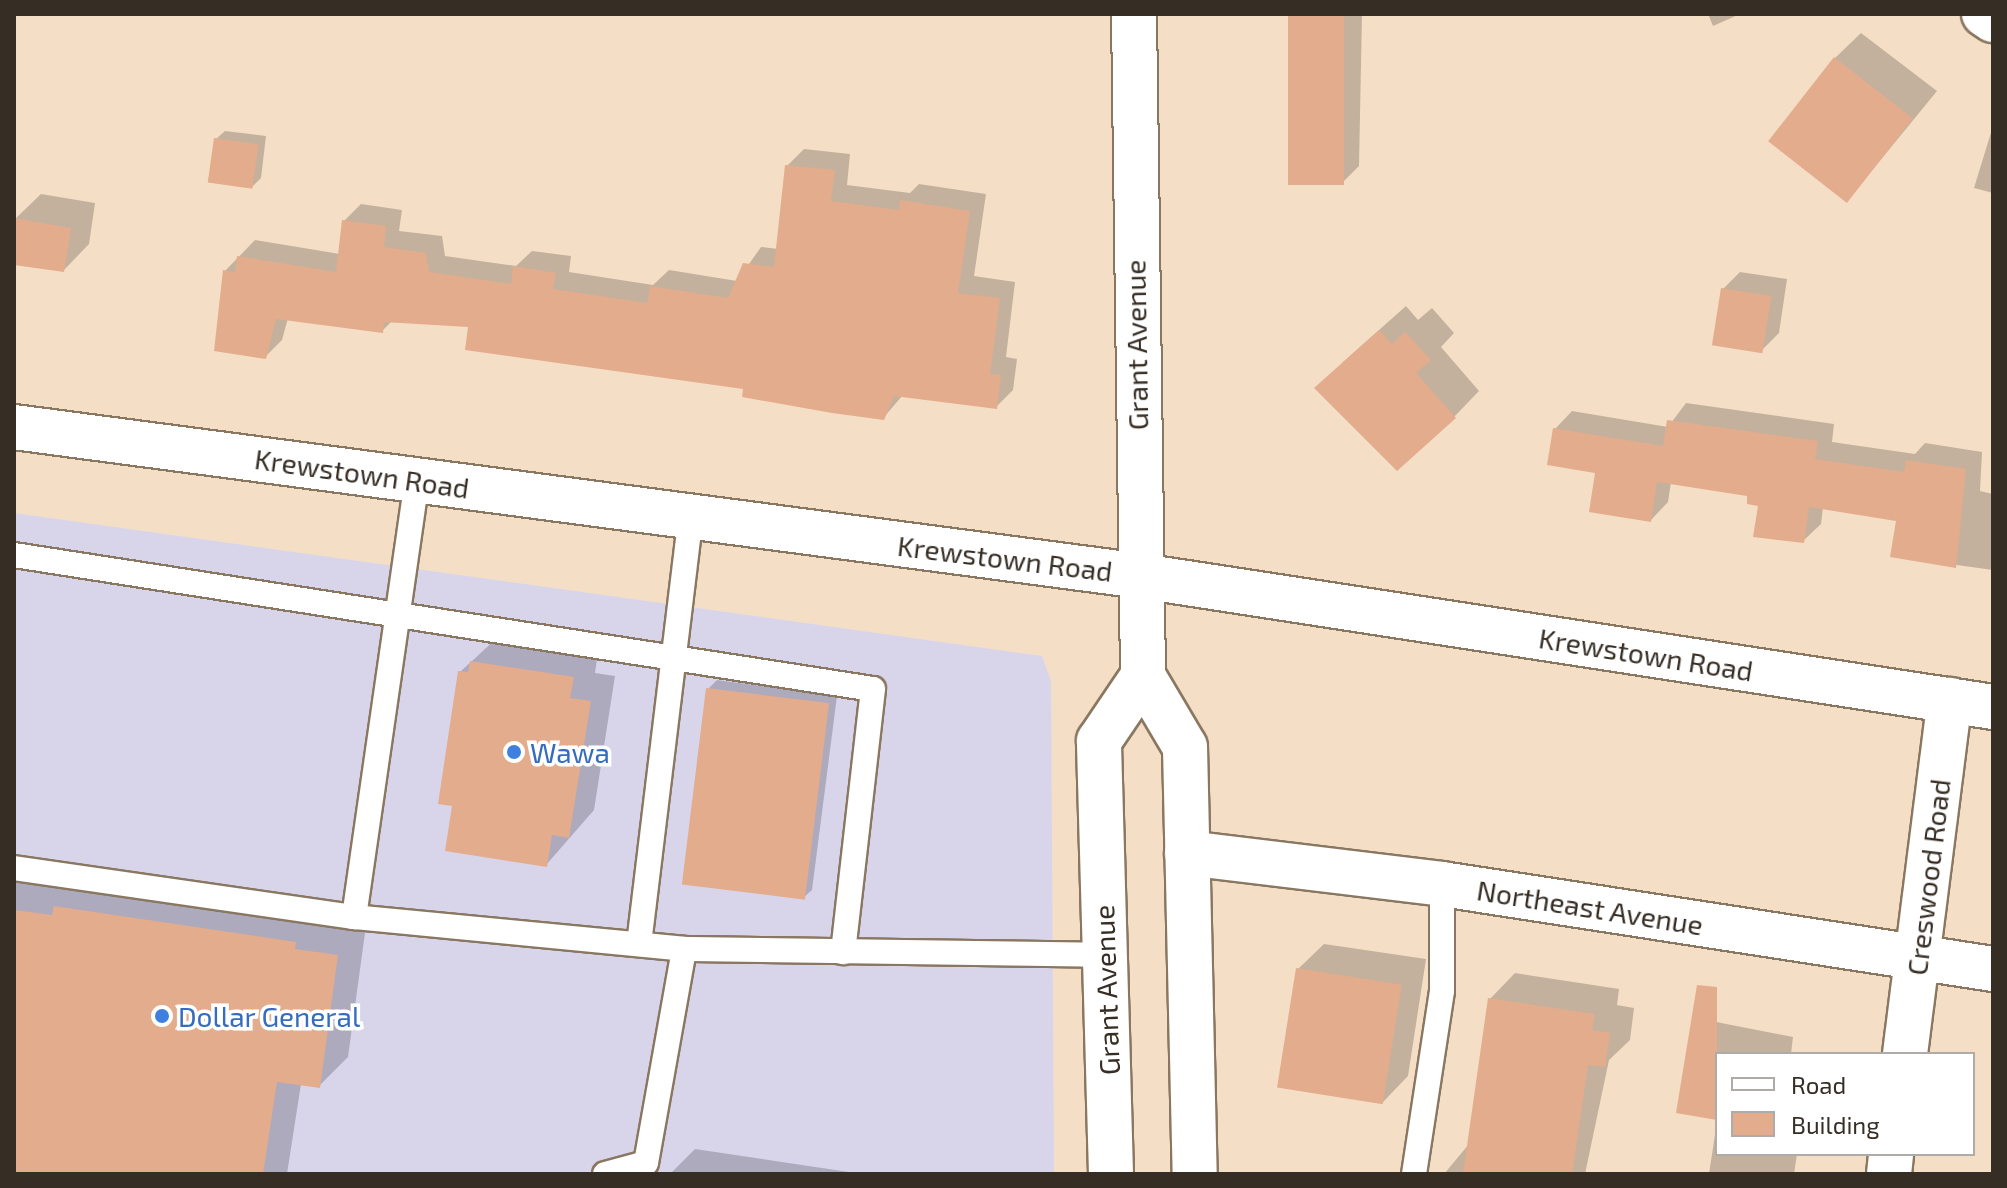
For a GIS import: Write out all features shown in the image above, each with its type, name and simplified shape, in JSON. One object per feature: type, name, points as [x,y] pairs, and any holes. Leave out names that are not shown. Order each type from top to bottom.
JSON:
[{"type":"street","name":"Grant Avenue","points":[[1134,14],[1143,676],[1185,747],[1195,1174]]},
{"type":"street","points":[[1984,14],[1993,20]]},
{"type":"street","name":"Krewstown Road","points":[[14,427],[1141,576],[1993,707]]},
{"type":"street","name":"Grant Avenue","points":[[1111,1174],[1099,741],[1143,676]]},
{"type":"street","name":"Creswood Road","points":[[1905,1052],[1950,700]]},
{"type":"street","name":"Northeast Avenue","points":[[1187,853],[1442,884],[1993,969]]},
{"type":"lane","points":[[354,917],[417,481]]},
{"type":"lane","points":[[639,944],[691,517]]},
{"type":"lane","points":[[14,555],[399,611],[873,689],[843,952]]},
{"type":"lane","points":[[14,868],[354,917],[684,949],[1106,955]]},
{"type":"lane","points":[[1414,1174],[1442,991],[1442,884]]},
{"type":"lane","points":[[605,1174],[646,1163],[684,949]]},
{"type":"shaded area","points":[[14,513],[1042,656],[1051,681],[1054,1174],[14,1174]]},
{"type":"building","points":[[1288,14],[1344,14],[1344,185],[1288,185]]},
{"type":"building","points":[[1834,57],[1913,119],[1847,203],[1768,141]]},
{"type":"building","points":[[214,138],[259,144],[252,189],[208,183]]},
{"type":"building","points":[[785,165],[835,170],[831,201],[899,210],[900,200],[970,211],[958,293],[1000,298],[990,374],[1001,375],[997,409],[894,396],[884,420],[832,413],[742,397],[743,389],[465,350],[468,327],[384,322],[383,333],[276,319],[266,359],[214,351],[223,270],[235,272],[237,256],[336,272],[342,220],[386,226],[384,247],[426,253],[429,272],[511,284],[513,266],[556,273],[553,289],[647,303],[650,286],[728,298],[743,263],[774,267]]},
{"type":"building","points":[[14,218],[71,228],[64,272],[14,265]]},
{"type":"building","points":[[1721,288],[1771,296],[1762,353],[1712,345]]},
{"type":"building","points":[[1379,330],[1392,344],[1405,332],[1431,360],[1416,373],[1456,418],[1397,471],[1314,388]]},
{"type":"building","points":[[1667,420],[1818,441],[1815,459],[1904,472],[1906,460],[1966,469],[1956,568],[1890,557],[1896,521],[1809,507],[1804,543],[1753,537],[1758,506],[1747,504],[1747,496],[1657,482],[1651,522],[1589,512],[1595,473],[1547,465],[1553,428],[1663,446]]},
{"type":"building","name":"Wawa","points":[[470,661],[574,677],[570,698],[591,701],[569,838],[552,835],[547,867],[445,851],[452,806],[438,804],[458,671],[468,672]]},
{"type":"building","points":[[706,688],[829,703],[805,900],[682,885]]},
{"type":"building","name":"Dollar General","points":[[54,906],[296,942],[295,949],[338,955],[320,1088],[277,1082],[263,1174],[14,1174],[14,910],[52,915]]},
{"type":"building","points":[[1296,968],[1402,985],[1383,1104],[1277,1088]]},
{"type":"building","points":[[1697,985],[1717,987],[1715,1120],[1676,1113]]},
{"type":"building","points":[[1488,998],[1595,1014],[1592,1030],[1610,1033],[1605,1067],[1588,1065],[1572,1174],[1463,1174]]},
{"type":"place","name":"Wawa","points":[[514,752]]},
{"type":"place","name":"Dollar General","points":[[162,1016]]}]
